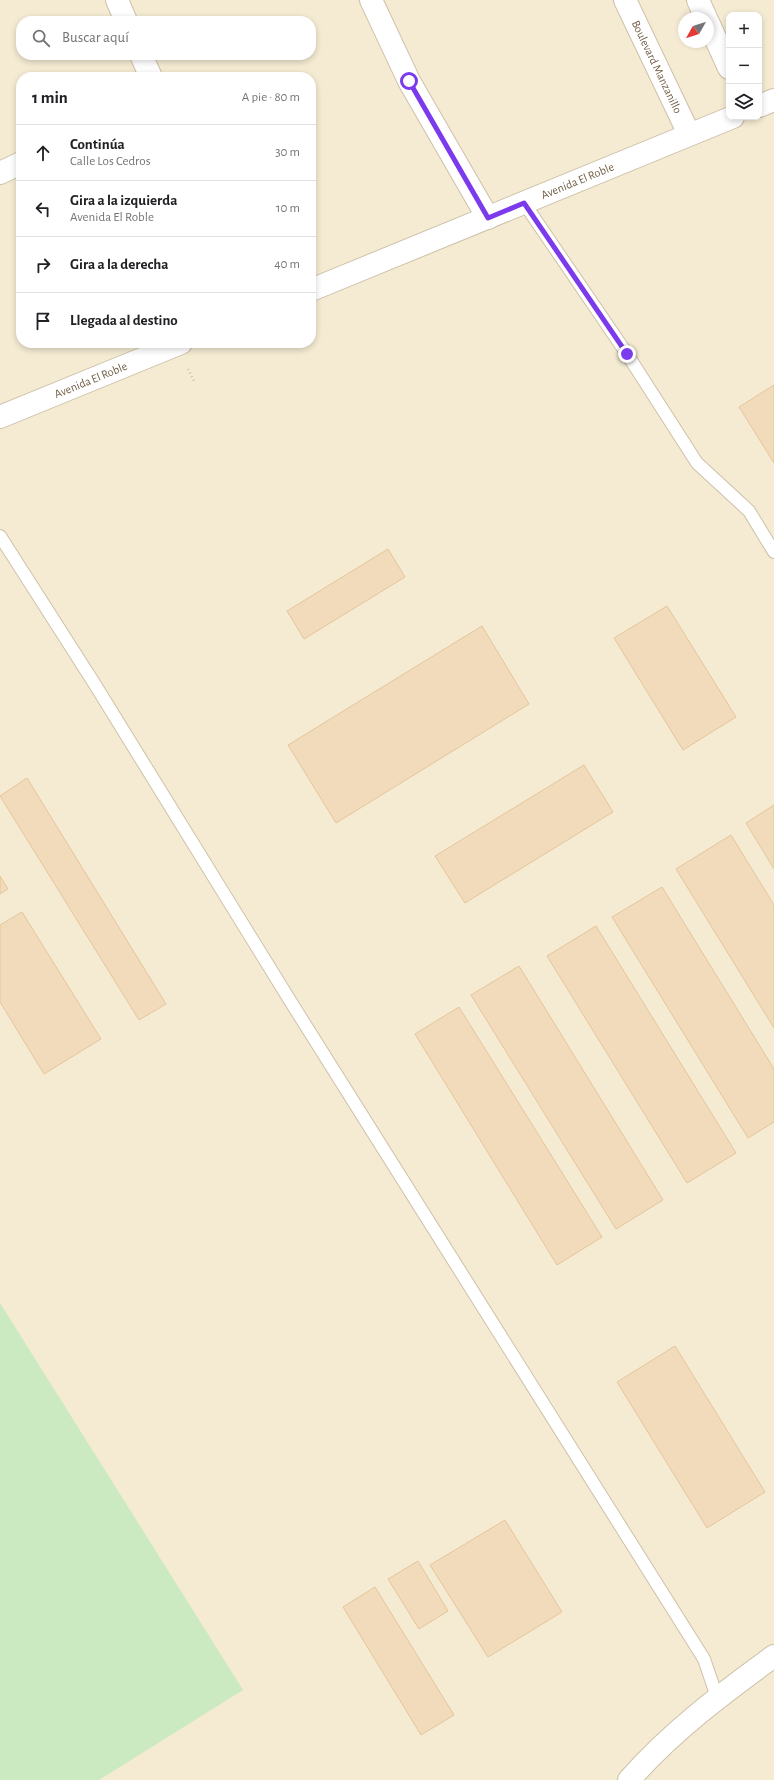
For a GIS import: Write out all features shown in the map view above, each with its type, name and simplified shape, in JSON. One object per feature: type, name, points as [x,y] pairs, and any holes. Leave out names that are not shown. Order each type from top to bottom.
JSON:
[{"type":"street","points":[[118,0],[124,16]]},
{"type":"street","points":[[371,0],[409,81],[488,218]]},
{"type":"street","name":"Boulevard Manzanillo","points":[[625,0],[689,134]]},
{"type":"street","points":[[698,0],[703,12]]},
{"type":"street","points":[[714,35],[726,61]]},
{"type":"street","points":[[143,60],[149,72]]},
{"type":"street","points":[[762,105],[774,100]]},
{"type":"street","name":"Avenida El Roble","points":[[316,288],[726,120]]},
{"type":"street","points":[[0,173],[16,166]]},
{"type":"street","name":"Avenida El Roble","points":[[0,416],[170,348]]},
{"type":"street","points":[[629,1780],[644,1762],[717,1697],[774,1656]]},
{"type":"lane","points":[[524,203],[627,354],[697,463],[749,511],[774,552]]},
{"type":"lane","points":[[0,536],[94,683],[289,999],[704,1660],[717,1697]]},
{"type":"shaded area","points":[[0,0],[774,0],[774,1780],[0,1780]]},
{"type":"green space","points":[[0,1303],[243,1690],[99,1780],[0,1780]]},
{"type":"building","points":[[774,385],[774,463],[739,407]]},
{"type":"building","points":[[388,549],[405,577],[304,639],[287,611]]},
{"type":"building","points":[[667,606],[736,717],[683,750],[614,638]]},
{"type":"building","points":[[482,626],[529,704],[336,823],[288,745]]},
{"type":"building","points":[[584,765],[613,812],[465,903],[435,856]]},
{"type":"building","points":[[27,778],[166,1004],[139,1020],[0,796]]},
{"type":"building","points":[[774,805],[774,869],[746,823]]},
{"type":"building","points":[[731,835],[774,905],[774,1028],[676,869]]},
{"type":"building","points":[[0,876],[8,889],[0,894]]},
{"type":"building","points":[[662,887],[774,1069],[774,1122],[748,1138],[612,917]]},
{"type":"building","points":[[22,912],[101,1039],[44,1074],[0,1002],[0,925]]},
{"type":"building","points":[[596,926],[736,1153],[687,1183],[547,956]]},
{"type":"building","points":[[519,966],[663,1200],[616,1229],[471,995]]},
{"type":"building","points":[[459,1007],[602,1237],[557,1265],[415,1034]]},
{"type":"building","points":[[675,1346],[765,1492],[707,1528],[617,1382]]},
{"type":"building","points":[[505,1520],[562,1612],[488,1657],[430,1565]]},
{"type":"building","points":[[418,1561],[448,1611],[419,1629],[388,1579]]},
{"type":"building","points":[[375,1587],[454,1715],[421,1735],[343,1607]]},
{"type":"route","points":[[409,81],[488,218],[524,203],[627,354]]}]
